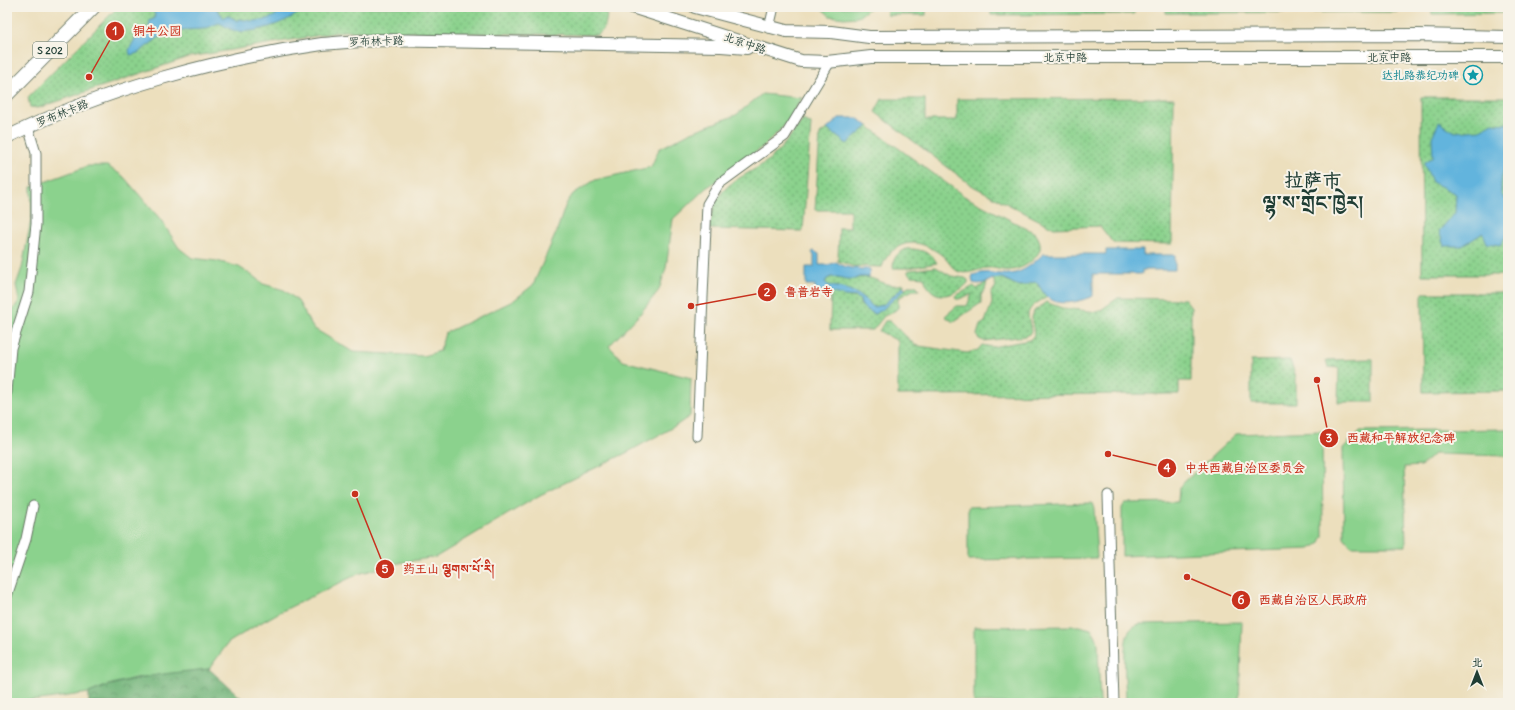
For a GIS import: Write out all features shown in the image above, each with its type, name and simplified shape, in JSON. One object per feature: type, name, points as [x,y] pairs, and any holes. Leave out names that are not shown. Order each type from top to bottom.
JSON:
[{"type":"main road","name":"S 202","points":[[7,94],[93,7]]},
{"type":"main road","name":"北京中路","points":[[632,7],[801,61],[830,62],[871,57],[1508,57]]},
{"type":"main road","name":"北京中路","points":[[695,7],[769,28],[786,31],[831,32],[869,37],[1417,35],[1508,37]]},
{"type":"main road","name":"罗布林卡路","points":[[7,137],[118,91],[186,72],[258,56],[323,44],[377,40],[721,46],[760,49]]},
{"type":"street","points":[[769,28],[774,7]]},
{"type":"street","points":[[696,436],[707,204],[719,184],[784,136],[830,62]]},
{"type":"street","points":[[7,392],[10,348],[29,292],[36,224],[36,153],[28,127]]},
{"type":"street","points":[[1108,495],[1114,703]]},
{"type":"street","points":[[7,596],[26,539],[33,506]]},
{"type":"green space","points":[[118,7],[591,7],[607,14],[606,23],[597,35],[345,31],[189,57],[38,108],[30,107],[28,97]]},
{"type":"green space","points":[[820,7],[871,7],[858,17],[844,18],[830,16]]},
{"type":"green space","points":[[891,7],[926,7],[926,15],[887,15],[887,9]]},
{"type":"green space","points":[[991,7],[1134,7],[1134,14],[991,15]]},
{"type":"green space","points":[[1166,7],[1398,7],[1398,12],[1166,13]]},
{"type":"green space","points":[[1431,7],[1508,7],[1508,13],[1432,14]]},
{"type":"green space","points":[[762,94],[802,98],[785,125],[767,143],[735,169],[706,188],[673,219],[666,268],[659,290],[639,315],[609,346],[623,361],[691,378],[690,416],[677,425],[628,452],[540,495],[436,557],[399,563],[358,574],[280,612],[228,643],[209,669],[135,678],[108,685],[89,693],[7,703],[7,324],[10,314],[19,301],[16,285],[22,268],[32,215],[31,187],[88,166],[107,166],[123,176],[161,220],[179,248],[192,258],[217,261],[239,267],[263,284],[284,290],[298,301],[313,328],[353,352],[423,356],[440,351],[445,333],[513,301],[533,285],[556,233],[566,204],[573,194],[595,180],[651,167],[659,149],[689,133],[736,115]]},
{"type":"green space","points":[[1421,97],[1508,97],[1508,275],[1422,275]]},
{"type":"green space","points":[[1174,98],[1172,244],[1113,243],[1100,226],[1054,228],[971,185],[875,112],[882,99],[925,99],[925,120],[957,120],[957,99]]},
{"type":"green space","points":[[803,120],[811,124],[803,231],[709,229],[715,205],[719,196],[725,189],[731,183],[764,164],[771,158],[784,145]]},
{"type":"green space","points":[[868,126],[964,196],[1035,233],[1040,244],[1040,249],[1034,259],[1026,265],[1012,270],[989,268],[964,273],[957,271],[944,257],[933,249],[924,245],[911,243],[901,245],[893,250],[886,258],[882,267],[852,266],[838,261],[839,228],[850,228],[850,210],[815,210],[820,134],[827,129],[847,144]]},
{"type":"green space","points":[[906,249],[915,249],[928,253],[937,263],[908,268],[893,268],[896,256]]},
{"type":"green space","points":[[936,267],[951,276],[965,278],[968,280],[968,283],[956,292],[943,295],[937,294],[931,291],[924,277],[911,276],[908,273],[908,271],[911,270]]},
{"type":"green space","points":[[831,277],[855,279],[864,277],[872,278],[889,285],[904,284],[904,286],[883,305],[873,307],[858,294],[828,285],[825,282]]},
{"type":"green space","points":[[993,279],[1003,279],[1020,286],[1036,282],[1048,297],[1035,304],[1030,309],[1028,316],[1031,332],[1027,336],[984,341],[979,339],[977,335],[980,325],[985,322],[992,303],[991,294],[996,286]]},
{"type":"green space","points":[[987,282],[985,290],[981,295],[981,303],[953,322],[945,316],[957,306],[967,306],[972,294],[959,299],[956,299],[955,296],[974,286],[977,289]]},
{"type":"green space","points":[[908,286],[917,286],[919,290],[913,290],[898,298],[898,308],[884,316],[873,330],[830,330],[831,291],[858,298],[860,300],[860,305],[875,314],[882,310]]},
{"type":"green space","points":[[1422,293],[1508,293],[1508,391],[1423,392]]},
{"type":"green space","points":[[1118,298],[1185,299],[1191,307],[1191,381],[1179,381],[1179,394],[898,395],[898,341],[879,331],[885,321],[890,321],[915,345],[967,353],[978,350],[982,345],[992,347],[1030,340],[1034,335],[1032,317],[1034,311],[1046,302],[1062,308],[1098,312]]},
{"type":"green space","points":[[1373,359],[1373,402],[1338,402],[1339,368],[1328,367],[1326,360]]},
{"type":"green space","points":[[1290,360],[1296,377],[1296,403],[1251,403],[1251,361]]},
{"type":"green space","points":[[1508,429],[1508,456],[1434,454],[1421,466],[1404,467],[1406,546],[1351,546],[1344,537],[1343,448],[1360,431]]},
{"type":"green space","points":[[1322,431],[1323,536],[1319,544],[1310,549],[1122,556],[1122,508],[1125,503],[1178,502],[1179,487],[1236,434]]},
{"type":"green space","points":[[1092,503],[1094,509],[1097,558],[968,560],[968,507]]},
{"type":"green space","points":[[1242,622],[1239,703],[1126,703],[1125,654],[1127,636],[1133,627],[1140,624]]},
{"type":"green space","points":[[1079,626],[1091,629],[1097,639],[1100,703],[974,703],[974,627]]},
{"type":"green space","points":[[209,669],[247,703],[89,703],[89,693],[118,683],[163,674]]},
{"type":"water","points":[[162,7],[215,7],[224,18],[227,15],[238,21],[239,19],[252,21],[264,20],[273,17],[286,7],[307,7],[283,22],[254,30],[236,31],[219,23],[204,29],[182,30],[170,33],[158,38],[138,53],[130,55],[129,50],[136,37],[142,37],[148,33],[150,20],[154,19],[155,15],[153,10]]},
{"type":"water","points":[[839,118],[857,118],[868,126],[847,144],[827,129]]},
{"type":"water","points":[[1439,122],[1455,132],[1480,130],[1493,123],[1508,124],[1508,163],[1504,170],[1501,182],[1501,194],[1505,199],[1508,199],[1508,233],[1500,245],[1487,243],[1483,233],[1462,246],[1444,246],[1439,231],[1455,213],[1456,194],[1432,182],[1424,163],[1433,157],[1432,137]]},
{"type":"water","points":[[1106,250],[1143,250],[1143,255],[1175,255],[1175,270],[1142,270],[1142,274],[1093,274],[1093,296],[1068,303],[1062,303],[1050,299],[1045,295],[1036,282],[1021,286],[997,278],[983,283],[973,283],[973,275],[985,273],[1007,274],[1019,272],[1043,254],[1106,254]]},
{"type":"water","points":[[814,251],[819,254],[819,265],[828,265],[836,262],[856,269],[870,269],[869,277],[846,279],[831,277],[825,282],[828,285],[857,294],[873,307],[883,305],[903,287],[905,289],[882,310],[875,314],[863,307],[857,297],[815,291],[815,285],[806,285],[806,267],[814,267],[814,256],[812,252]]},
{"type":"place","name":"达扎路恭纪功碑","points":[[1473,75]]},
{"type":"place","name":"铜牛公园","points":[[89,77]]},
{"type":"place","name":"鲁普岩寺","points":[[691,306]]},
{"type":"place","name":"西藏和平解放纪念碑","points":[[1317,380]]},
{"type":"place","name":"中共西藏自治区委员会","points":[[1108,454]]},
{"type":"place","name":"药王山 ལྕགས་པོ་རི།","points":[[355,494]]},
{"type":"place","name":"西藏自治区人民政府","points":[[1187,577]]},
{"type":"district","name":"拉萨市 ལྷ་ས་གྲོང་ཁྱེར།","points":[[1313,191]]}]
